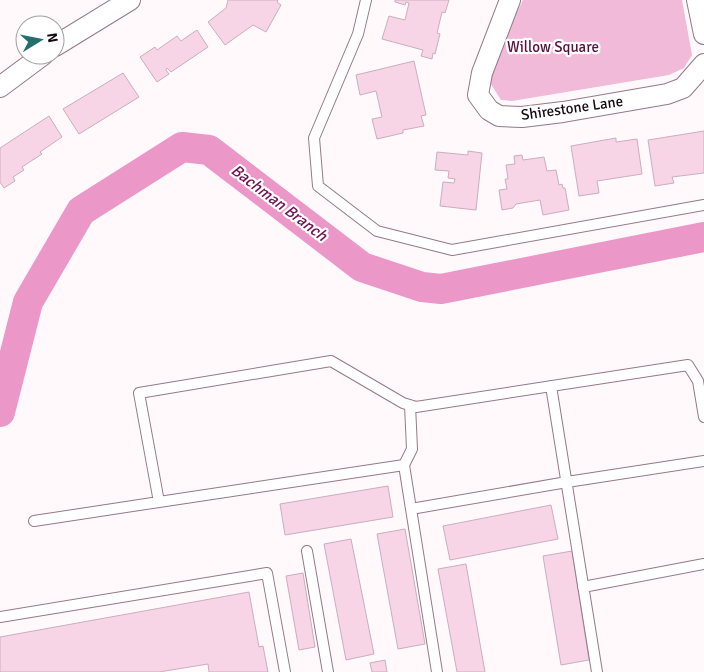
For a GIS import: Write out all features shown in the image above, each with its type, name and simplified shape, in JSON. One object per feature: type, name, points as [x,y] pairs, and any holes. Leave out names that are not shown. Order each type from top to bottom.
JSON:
[{"type":"street","name":"Shirestone Lane","points":[[510,0],[482,73],[478,96],[489,110],[499,116],[522,117],[562,112],[667,94],[683,88],[704,64]]},
{"type":"street","points":[[697,0],[704,34]]},
{"type":"street","points":[[65,40],[128,1]]},
{"type":"street","points":[[0,87],[30,65]]},
{"type":"lane","points":[[366,0],[358,34],[314,138],[318,186],[377,231],[452,250],[704,205]]},
{"type":"lane","points":[[159,502],[139,393],[331,361],[403,403],[416,407],[688,365],[698,381],[704,417]]},
{"type":"lane","points":[[551,386],[597,672]]},
{"type":"lane","points":[[410,405],[412,449],[404,465],[437,672]]},
{"type":"lane","points":[[411,509],[704,461]]},
{"type":"lane","points":[[34,521],[404,465]]},
{"type":"lane","points":[[307,551],[328,672]]},
{"type":"lane","points":[[583,587],[704,564]]},
{"type":"lane","points":[[0,616],[267,573],[285,672]]},
{"type":"green space","name":"Willow Square","points":[[523,0],[682,0],[692,55],[684,68],[669,75],[512,101],[501,100],[489,81],[491,64]]},
{"type":"building","points":[[228,0],[278,0],[277,2],[281,5],[266,32],[253,25],[225,45],[208,22],[226,8]]},
{"type":"building","points":[[395,0],[449,0],[445,13],[442,12],[437,33],[440,34],[432,59],[421,56],[423,50],[382,39],[389,16],[405,20],[409,3],[406,2],[405,5],[395,2]]},
{"type":"building","points":[[197,30],[208,47],[171,72],[167,68],[166,70],[169,74],[157,82],[140,57],[155,47],[157,50],[177,36],[181,41]]},
{"type":"building","points":[[414,61],[426,115],[421,116],[424,126],[403,130],[403,133],[377,139],[372,119],[382,117],[376,91],[360,95],[356,75]]},
{"type":"building","points":[[123,73],[139,97],[79,134],[63,109]]},
{"type":"building","points":[[49,116],[62,137],[40,152],[42,154],[22,167],[24,170],[13,177],[15,181],[4,188],[0,182],[0,148]]},
{"type":"building","points":[[704,131],[704,173],[672,177],[674,183],[655,186],[648,140]]},
{"type":"building","points":[[616,138],[616,142],[637,139],[642,174],[597,181],[599,193],[579,196],[571,146]]},
{"type":"building","points":[[468,151],[482,153],[476,210],[440,206],[443,182],[454,183],[455,179],[448,178],[449,171],[435,170],[437,152],[468,155]]},
{"type":"building","points":[[522,155],[523,160],[544,157],[547,171],[556,170],[559,185],[562,184],[563,188],[565,188],[569,210],[543,215],[540,200],[516,204],[513,208],[502,210],[499,190],[507,189],[505,179],[508,179],[506,165],[515,164],[514,156]]},
{"type":"building","points":[[388,486],[393,517],[285,535],[280,504]]},
{"type":"building","points":[[551,505],[558,539],[450,560],[443,526]]},
{"type":"building","points":[[405,529],[425,644],[398,649],[377,534]]},
{"type":"building","points":[[351,539],[374,654],[346,660],[324,544]]},
{"type":"building","points":[[572,551],[589,660],[561,665],[543,556]]},
{"type":"building","points":[[466,564],[485,672],[457,672],[438,569]]},
{"type":"building","points":[[303,573],[315,647],[299,650],[286,576]]},
{"type":"building","points":[[249,592],[259,647],[263,646],[268,672],[209,672],[208,664],[159,672],[0,672],[0,637]]},
{"type":"building","points":[[385,660],[387,672],[372,672],[370,663]]},
{"type":"waterway","name":"Bachman Branch","points":[[0,412],[28,302],[81,211],[182,147],[209,150],[362,267],[422,287],[441,289],[704,237]]}]
